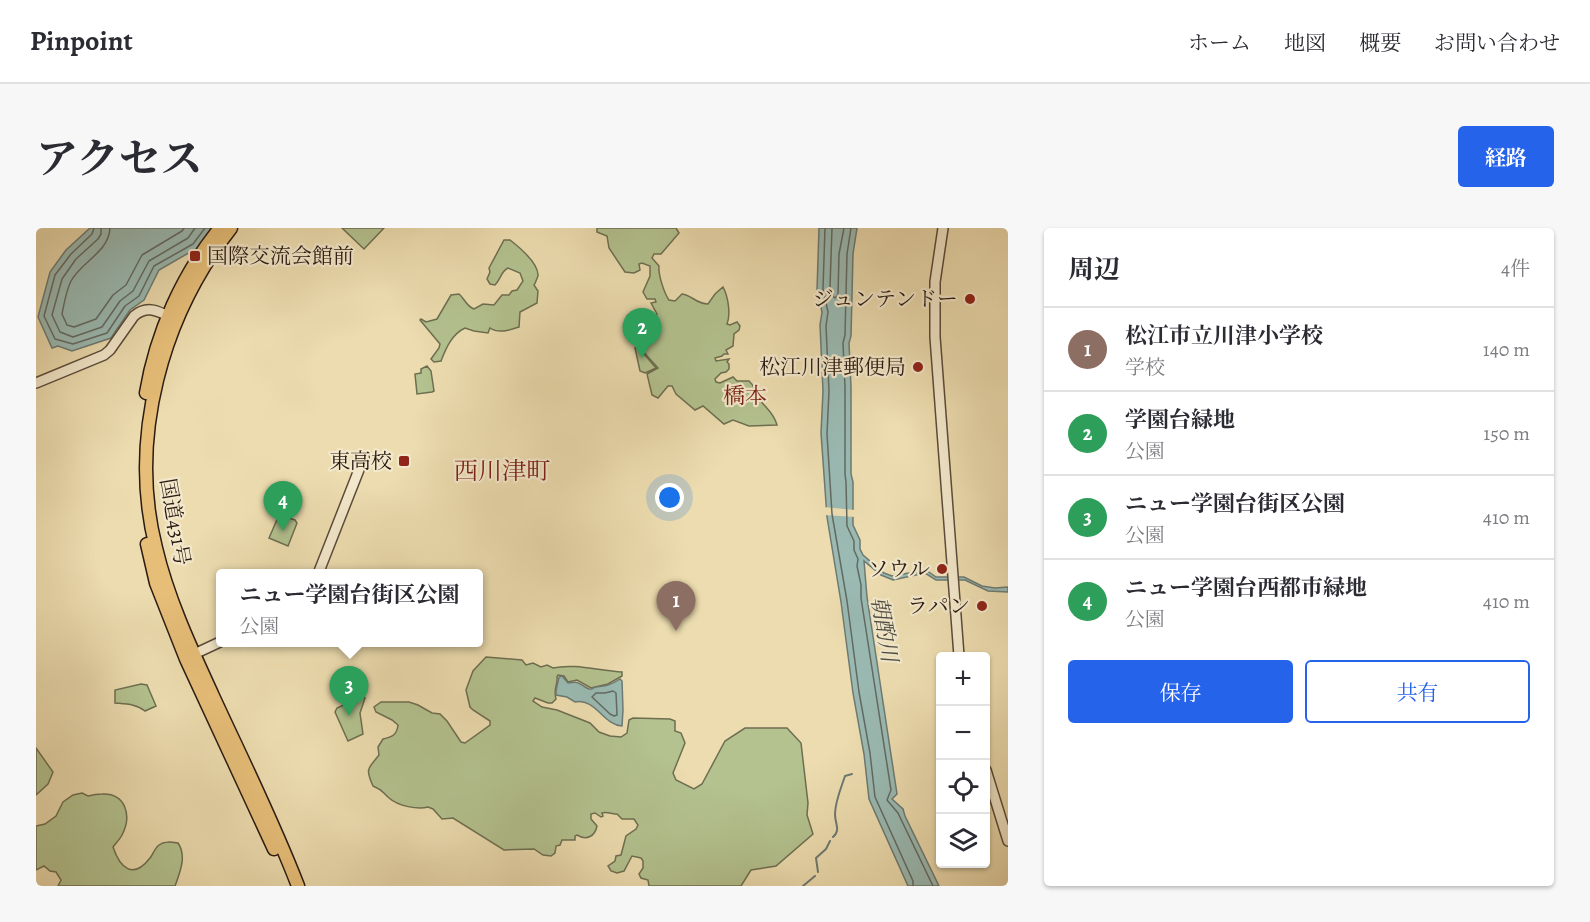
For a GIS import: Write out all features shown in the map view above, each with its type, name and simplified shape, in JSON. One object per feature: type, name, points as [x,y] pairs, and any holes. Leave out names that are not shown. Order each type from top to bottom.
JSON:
[{"type":"highway","name":"国道431号","points":[[220,228],[193,266],[172,318],[156,384],[147,452],[150,516],[155,548],[190,657],[289,886]]},
{"type":"highway","name":"国道431号","points":[[172,318],[231,228]]},
{"type":"highway","name":"国道431号","points":[[190,657],[275,830],[298,886]]},
{"type":"street","points":[[943,228],[935,282],[935,337],[959,652]]},
{"type":"street","points":[[36,383],[104,355],[134,316],[145,309],[152,309],[172,318]]},
{"type":"street","points":[[320,569],[364,457]]},
{"type":"street","points":[[190,657],[216,644]]},
{"type":"street","points":[[990,783],[1008,841]]},
{"type":"green space","points":[[342,228],[384,228],[364,249]]},
{"type":"green space","points":[[597,228],[676,228],[679,233],[661,254],[654,254],[652,258],[659,266],[660,278],[667,297],[675,301],[682,294],[700,303],[708,304],[723,287],[728,305],[727,324],[737,322],[740,326],[734,334],[733,346],[726,350],[728,354],[715,358],[716,361],[729,359],[727,362],[729,369],[715,379],[716,382],[720,383],[733,377],[737,381],[749,381],[777,425],[749,426],[733,420],[724,424],[703,406],[695,410],[676,394],[672,386],[668,386],[658,398],[652,395],[647,374],[658,368],[631,335],[627,316],[632,312],[640,311],[644,314],[640,316],[645,329],[654,321],[657,314],[651,303],[656,302],[655,299],[647,299],[643,292],[650,276],[650,266],[642,263],[639,264],[640,270],[634,273],[625,272],[609,248],[607,236],[597,232]]},
{"type":"green space","points":[[504,240],[514,243],[535,266],[538,276],[534,285],[538,291],[537,303],[520,312],[519,327],[501,331],[490,328],[488,333],[465,328],[450,342],[441,361],[434,362],[431,359],[440,344],[421,319],[426,322],[437,319],[451,295],[459,294],[474,309],[483,304],[494,305],[502,295],[509,295],[512,291],[517,290],[523,281],[520,273],[508,268],[495,285],[490,284],[487,279],[489,268]]},
{"type":"green space","points":[[638,347],[656,368],[645,373],[640,371],[635,348]]},
{"type":"green space","points":[[427,366],[431,371],[434,391],[417,394],[415,374],[421,373],[421,369]]},
{"type":"green space","points":[[279,515],[295,520],[297,523],[288,546],[269,538]]},
{"type":"green space","points":[[486,657],[522,660],[526,665],[533,663],[541,667],[547,665],[553,668],[578,667],[622,672],[622,676],[608,684],[591,688],[577,680],[568,682],[564,676],[558,675],[556,699],[552,703],[535,698],[533,701],[542,707],[557,710],[590,723],[599,732],[610,736],[621,737],[627,733],[629,720],[633,718],[675,721],[675,731],[681,733],[685,743],[673,773],[676,780],[694,789],[702,784],[725,741],[745,728],[787,728],[801,743],[808,803],[807,815],[813,834],[776,866],[751,870],[741,886],[649,886],[648,880],[641,878],[639,874],[643,868],[641,858],[632,856],[624,871],[617,873],[611,871],[608,866],[615,861],[616,856],[621,855],[626,836],[636,829],[638,825],[634,819],[622,819],[617,814],[607,812],[602,813],[601,817],[595,813],[591,814],[591,819],[597,826],[592,835],[584,838],[577,835],[575,840],[562,840],[560,845],[556,846],[555,853],[551,856],[543,855],[534,849],[504,850],[453,818],[442,819],[428,807],[414,808],[397,803],[373,786],[368,772],[379,755],[378,747],[383,739],[394,735],[398,725],[376,712],[374,707],[381,702],[409,702],[418,705],[432,713],[440,714],[461,742],[465,743],[490,725],[490,721],[470,707],[466,690],[473,671]]},
{"type":"green space","points":[[141,684],[147,685],[156,706],[145,711],[135,706],[115,703],[115,690]]},
{"type":"green space","points":[[363,696],[365,698],[360,713],[363,734],[348,741],[335,712],[337,708]]},
{"type":"green space","points":[[36,748],[53,772],[48,784],[36,795]]},
{"type":"green space","points":[[82,793],[88,796],[110,795],[122,802],[126,813],[125,828],[113,847],[119,861],[128,869],[138,869],[144,865],[161,844],[178,843],[182,859],[175,886],[58,886],[61,880],[56,872],[44,866],[36,870],[36,826],[45,824],[56,816],[63,802],[73,795]]},
{"type":"water","points":[[90,228],[212,228],[196,250],[159,270],[144,300],[130,310],[111,338],[72,351],[58,346],[52,348],[38,317],[50,272],[66,250]]},
{"type":"water","points":[[819,228],[857,228],[853,254],[849,343],[851,474],[853,525],[860,540],[863,555],[884,573],[892,576],[926,570],[936,577],[964,577],[982,586],[1008,587],[1008,592],[988,591],[965,580],[936,580],[925,573],[893,580],[881,575],[864,561],[867,597],[897,794],[892,799],[903,809],[939,886],[908,886],[869,799],[827,517],[821,433],[823,391],[820,325],[822,312],[817,290]]},
{"type":"water","points":[[562,676],[568,683],[578,683],[590,689],[614,683],[620,679],[622,681],[622,726],[615,725],[589,704],[556,695],[559,677]]},
{"type":"pier","points":[[823,507],[855,510],[856,517],[824,515]]},
{"type":"waterway","points":[[833,837],[837,829],[835,814],[838,795],[845,776],[852,774]]},
{"type":"waterway","points":[[818,872],[816,858],[826,849],[830,841]]},
{"type":"waterway","points":[[803,886],[815,876]]},
{"type":"place","name":"国際交流会館前","points":[[195,256]]},
{"type":"place","name":"ジュンテンドー","points":[[970,299]]},
{"type":"place","name":"学園台緑地","points":[[642,358]]},
{"type":"place","name":"松江川津郵便局","points":[[918,367]]},
{"type":"place","name":"東高校","points":[[404,461]]},
{"type":"place","name":"ニュー学園台西都市緑地","points":[[283,531]]},
{"type":"place","name":"ソウル","points":[[942,569]]},
{"type":"place","name":"ラパン","points":[[982,606]]},
{"type":"place","name":"松江市立川津小学校","points":[[676,631]]},
{"type":"place","name":"ニュー学園台街区公園","points":[[349,716]]},
{"type":"district","name":"橋本","points":[[745,395]]},
{"type":"district","name":"西川津町","points":[[502,471]]},
{"type":"water label","name":"朝酌川","points":[[885,629]]}]
